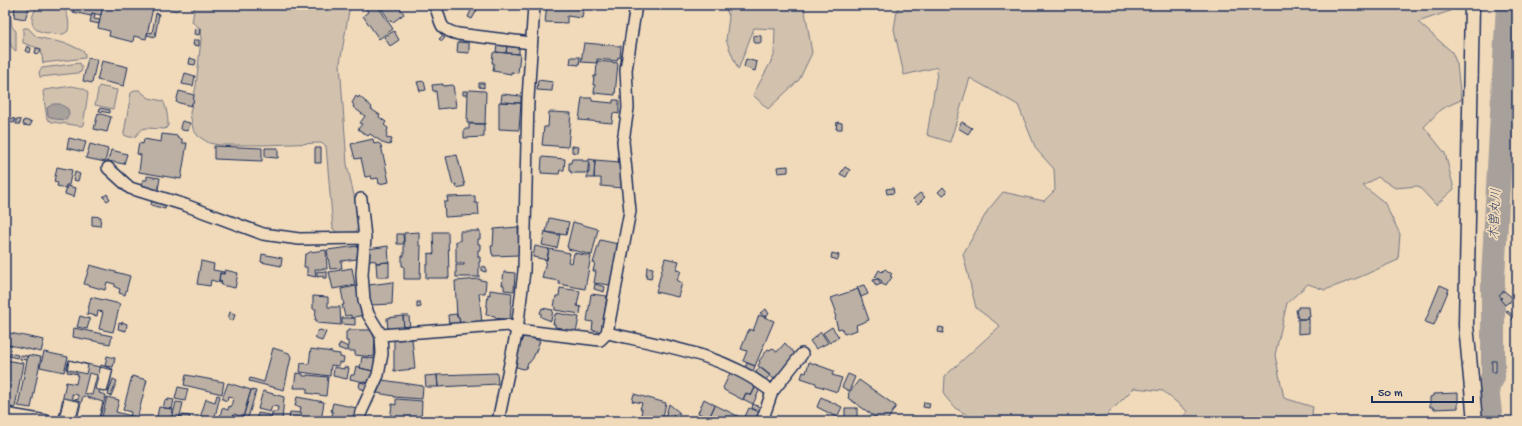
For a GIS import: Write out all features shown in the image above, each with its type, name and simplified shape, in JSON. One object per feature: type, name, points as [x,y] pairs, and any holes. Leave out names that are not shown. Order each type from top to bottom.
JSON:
[{"type":"street","points":[[434,5],[440,24],[447,32],[531,43]]},
{"type":"street","points":[[498,421],[517,330],[524,271],[528,100],[534,5]]},
{"type":"street","points":[[381,335],[509,325],[517,330],[600,340],[607,333],[630,211],[623,142],[628,108],[626,70],[636,5]]},
{"type":"street","points":[[1472,5],[1466,325],[1475,421]]},
{"type":"street","points":[[108,168],[130,188],[185,205],[263,234],[299,239],[364,238]]},
{"type":"street","points":[[359,421],[361,412],[378,375],[382,354],[381,335],[368,314],[364,300],[362,274],[364,238],[361,199]]},
{"type":"street","points":[[607,333],[714,359],[760,382],[772,392]]},
{"type":"street","points":[[762,421],[772,392],[802,354]]},
{"type":"street","points":[[5,414],[44,421]]},
{"type":"shaded area","points":[[5,5],[9,5],[12,27],[16,31],[16,51],[12,48],[8,37]]},
{"type":"shaded area","points":[[39,5],[61,6],[66,13],[68,20],[68,31],[64,34],[57,35],[37,30],[34,27],[32,18]]},
{"type":"shaded area","points":[[167,5],[182,5],[181,8],[176,11],[168,8]]},
{"type":"shaded area","points":[[195,5],[350,5],[340,63],[347,164],[355,200],[358,228],[355,232],[338,233],[333,229],[326,146],[321,143],[219,145],[209,143],[198,136],[193,129],[190,113],[196,86],[201,39],[200,28],[192,22]]},
{"type":"shaded area","points":[[725,5],[804,5],[812,53],[799,80],[768,109],[753,95],[774,56],[775,29],[754,28],[738,70],[726,40],[729,17]]},
{"type":"shaded area","points":[[898,5],[1450,5],[1450,11],[1418,22],[1452,52],[1457,64],[1461,100],[1441,109],[1424,127],[1445,153],[1454,189],[1436,205],[1418,186],[1395,188],[1378,177],[1363,186],[1384,202],[1400,234],[1398,260],[1360,277],[1325,290],[1308,284],[1287,303],[1275,355],[1284,398],[1313,407],[1311,421],[1182,421],[1187,411],[1163,391],[1134,388],[1107,415],[1067,421],[988,421],[972,418],[955,408],[944,395],[945,376],[1000,326],[976,308],[963,254],[988,210],[1003,192],[1044,201],[1055,190],[1054,169],[1036,149],[1018,105],[970,78],[950,142],[927,135],[938,67],[904,75],[894,29]]},
{"type":"shaded area","points":[[24,28],[28,28],[37,37],[68,44],[83,51],[85,53],[85,58],[43,63],[41,49],[23,43]]},
{"type":"shaded area","points":[[80,63],[82,68],[81,72],[40,77],[39,72],[42,68]]},
{"type":"shaded area","points":[[72,86],[86,90],[88,94],[83,125],[52,122],[47,119],[43,92],[44,90]]},
{"type":"shaded area","points":[[99,86],[117,90],[113,109],[95,105]]},
{"type":"shaded area","points":[[135,90],[139,90],[149,98],[163,101],[168,120],[168,126],[165,129],[146,128],[133,137],[124,135],[131,93]]},
{"type":"shaded area","points":[[53,104],[60,104],[68,109],[69,115],[66,120],[55,119],[48,116],[47,108]]},
{"type":"building","points":[[15,5],[30,5],[25,19],[14,17]]},
{"type":"building","points":[[74,5],[103,5],[101,15],[92,13],[91,16],[73,12]]},
{"type":"building","points":[[103,5],[139,5],[153,8],[146,39],[134,36],[133,42],[109,36],[110,31],[98,28]]},
{"type":"building","points":[[364,5],[377,5],[393,29],[379,39],[363,16],[368,12]]},
{"type":"building","points":[[379,5],[398,5],[404,14],[393,22],[390,21]]},
{"type":"building","points":[[547,5],[584,5],[582,18],[567,16],[567,23],[545,22]]},
{"type":"building","points":[[472,8],[477,10],[472,19],[468,17]]},
{"type":"building","points":[[92,13],[95,14],[94,19],[100,20],[99,24],[90,22]]},
{"type":"building","points":[[156,13],[159,14],[155,37],[147,35],[148,32],[152,33]]},
{"type":"building","points":[[195,28],[200,29],[199,35],[194,34]]},
{"type":"building","points":[[394,31],[399,40],[390,46],[384,37]]},
{"type":"building","points":[[754,35],[761,36],[761,43],[754,43]]},
{"type":"building","points":[[442,36],[445,38],[442,41],[439,39]]},
{"type":"building","points":[[194,40],[199,40],[199,46],[193,45]]},
{"type":"building","points":[[458,42],[469,43],[469,53],[457,52]]},
{"type":"building","points":[[584,43],[621,46],[620,58],[618,57],[617,61],[597,59],[597,63],[581,62]]},
{"type":"building","points":[[497,45],[507,46],[506,53],[496,52]]},
{"type":"building","points":[[27,46],[31,48],[30,53],[25,51]]},
{"type":"building","points":[[507,46],[519,48],[519,54],[506,53]]},
{"type":"building","points":[[36,48],[41,49],[39,54],[35,53]]},
{"type":"building","points":[[493,53],[520,54],[518,73],[511,72],[511,74],[493,71]]},
{"type":"building","points":[[571,57],[580,57],[579,65],[570,64]]},
{"type":"building","points":[[88,58],[97,60],[92,83],[83,81]]},
{"type":"building","points":[[190,58],[196,60],[195,65],[189,64]]},
{"type":"building","points":[[746,59],[757,62],[755,71],[744,67]]},
{"type":"building","points":[[102,61],[128,67],[124,86],[97,80]]},
{"type":"building","points":[[597,61],[618,63],[615,95],[594,93],[595,85],[593,85],[594,76],[596,76]]},
{"type":"building","points":[[185,73],[195,76],[193,86],[182,84]]},
{"type":"building","points":[[538,80],[553,82],[552,91],[537,90]]},
{"type":"building","points":[[424,81],[426,90],[420,91],[417,82]]},
{"type":"building","points":[[479,83],[484,83],[484,88],[479,87]]},
{"type":"building","points":[[443,84],[443,86],[453,85],[456,107],[438,109],[436,91],[433,91],[432,85]]},
{"type":"building","points":[[179,91],[194,95],[191,106],[176,102]]},
{"type":"building","points":[[463,91],[467,91],[467,95],[463,95]]},
{"type":"building","points":[[468,91],[486,92],[485,124],[467,123]]},
{"type":"building","points":[[502,94],[521,96],[521,103],[501,102]]},
{"type":"building","points":[[356,96],[358,98],[359,96],[372,107],[371,109],[380,115],[379,117],[386,122],[384,125],[388,128],[386,138],[392,139],[390,145],[385,144],[370,134],[368,136],[358,129],[365,116],[353,107],[354,105],[352,103]]},
{"type":"building","points":[[582,98],[592,98],[592,101],[613,103],[613,100],[619,100],[619,114],[613,113],[612,123],[579,120]]},
{"type":"building","points":[[499,102],[521,103],[519,130],[499,129]]},
{"type":"building","points":[[100,108],[110,110],[110,113],[99,111]]},
{"type":"building","points":[[549,112],[571,113],[568,147],[542,145],[544,127],[548,127]]},
{"type":"building","points":[[98,113],[111,117],[107,132],[94,129]]},
{"type":"building","points":[[10,118],[15,119],[14,123],[9,122]]},
{"type":"building","points":[[16,119],[21,120],[20,124],[16,124]]},
{"type":"building","points":[[24,120],[32,122],[30,126],[23,125]]},
{"type":"building","points":[[182,121],[190,123],[188,131],[182,130],[180,127]]},
{"type":"building","points":[[837,122],[842,123],[842,129],[836,129]]},
{"type":"building","points":[[962,122],[972,128],[968,134],[958,128]]},
{"type":"building","points":[[469,124],[484,124],[484,137],[464,138],[464,129],[469,129]]},
{"type":"building","points":[[162,134],[178,136],[177,138],[182,139],[182,143],[187,143],[181,179],[139,172],[141,155],[137,154],[139,143],[143,144],[144,139],[161,142]]},
{"type":"building","points":[[69,138],[86,142],[83,152],[67,148]]},
{"type":"building","points":[[373,139],[374,144],[378,143],[381,145],[389,182],[379,184],[378,178],[372,179],[371,176],[365,177],[361,158],[355,159],[351,144]]},
{"type":"building","points":[[90,144],[108,149],[105,162],[86,158]]},
{"type":"building","points":[[214,146],[262,148],[262,161],[214,159]]},
{"type":"building","points":[[572,146],[579,147],[578,153],[572,152]]},
{"type":"building","points":[[265,148],[278,148],[278,158],[265,157]]},
{"type":"building","points":[[315,148],[321,148],[321,163],[315,163]]},
{"type":"building","points":[[111,150],[127,154],[124,164],[108,161]]},
{"type":"building","points":[[457,155],[465,186],[457,188],[456,184],[453,185],[446,157]]},
{"type":"building","points":[[542,157],[565,159],[564,170],[560,170],[559,174],[541,173]]},
{"type":"building","points":[[572,159],[589,161],[589,173],[571,173],[571,171],[569,171],[569,163],[571,163]]},
{"type":"building","points":[[589,159],[595,160],[594,178],[587,178]]},
{"type":"building","points":[[595,160],[620,162],[622,188],[601,186],[601,178],[594,178]]},
{"type":"building","points":[[788,166],[788,172],[778,173],[777,167]]},
{"type":"building","points":[[57,167],[72,170],[69,185],[66,185],[65,188],[57,186],[58,183],[54,182]]},
{"type":"building","points":[[845,167],[850,170],[846,177],[840,174]]},
{"type":"building","points":[[75,172],[80,174],[78,181],[73,180]]},
{"type":"building","points":[[147,176],[160,178],[158,190],[142,186],[143,180],[147,180]]},
{"type":"building","points":[[67,186],[76,188],[74,197],[65,194]]},
{"type":"building","points":[[943,187],[947,192],[942,196],[938,192]]},
{"type":"building","points":[[893,188],[894,193],[887,194],[886,189]]},
{"type":"building","points":[[920,193],[925,197],[918,204],[913,199]]},
{"type":"building","points":[[107,194],[110,199],[107,201],[103,197]]},
{"type":"building","points":[[475,196],[475,203],[478,203],[479,215],[445,217],[444,202],[448,202],[447,197]]},
{"type":"building","points":[[152,200],[167,204],[165,209],[151,205]]},
{"type":"building","points":[[92,216],[101,217],[100,226],[92,225]]},
{"type":"building","points":[[549,218],[569,222],[566,235],[546,232]]},
{"type":"building","points":[[573,222],[598,229],[592,255],[568,249],[567,247]]},
{"type":"building","points":[[518,227],[519,255],[493,256],[491,246],[493,246],[494,229]]},
{"type":"building","points":[[460,231],[480,231],[480,239],[478,239],[478,244],[480,244],[480,250],[478,250],[478,257],[480,257],[479,277],[456,277],[456,265],[464,265],[464,263],[456,263],[456,241],[460,241]]},
{"type":"building","points":[[545,231],[558,235],[560,234],[557,248],[542,245]]},
{"type":"building","points":[[419,232],[419,246],[421,246],[420,279],[404,279],[402,256],[404,256],[404,233]]},
{"type":"building","points":[[433,232],[448,232],[449,278],[426,278],[428,253],[434,254]]},
{"type":"building","points":[[397,234],[403,234],[404,244],[397,244]]},
{"type":"building","points":[[600,240],[618,244],[610,285],[594,283],[596,271],[593,271],[595,263],[593,263]]},
{"type":"building","points":[[358,246],[357,259],[341,261],[342,268],[330,269],[327,250]]},
{"type":"building","points":[[388,246],[389,262],[376,263],[376,261],[367,260],[368,249]]},
{"type":"building","points":[[535,246],[549,249],[547,260],[533,257]]},
{"type":"building","points":[[549,249],[570,253],[568,262],[572,263],[574,253],[591,256],[585,289],[559,284],[559,281],[542,278]]},
{"type":"building","points":[[326,250],[327,269],[315,269],[316,277],[307,275],[307,267],[304,267],[305,255],[310,252]]},
{"type":"building","points":[[832,253],[839,255],[838,260],[831,258]]},
{"type":"building","points":[[262,254],[282,258],[281,266],[261,262]]},
{"type":"building","points":[[665,258],[679,261],[676,270],[681,271],[677,280],[682,283],[678,297],[656,292]]},
{"type":"building","points":[[201,261],[214,264],[213,270],[224,272],[224,274],[220,273],[219,281],[222,281],[221,283],[211,280],[210,286],[197,284]]},
{"type":"building","points":[[389,262],[389,277],[377,277],[376,263]]},
{"type":"building","points":[[90,265],[130,276],[125,295],[119,293],[120,289],[115,287],[115,284],[107,282],[105,290],[84,284]]},
{"type":"building","points":[[482,266],[486,267],[486,272],[482,271]]},
{"type":"building","points":[[647,267],[653,268],[651,279],[646,278]]},
{"type":"building","points":[[352,268],[355,285],[333,289],[329,272]]},
{"type":"building","points":[[885,269],[892,274],[890,276],[892,277],[886,286],[880,283],[882,281],[875,277],[879,270],[882,272]]},
{"type":"building","points":[[225,270],[238,273],[235,288],[221,285],[222,281],[219,281],[220,273],[224,274]]},
{"type":"building","points":[[317,271],[327,272],[327,278],[323,278],[323,276],[317,277]]},
{"type":"building","points":[[504,272],[515,273],[514,291],[504,290],[504,285],[502,285]]},
{"type":"building","points":[[480,279],[486,281],[485,293],[479,293],[482,323],[460,325],[459,317],[457,317],[455,281]]},
{"type":"building","points":[[878,279],[881,284],[876,286],[873,280]]},
{"type":"building","points":[[393,282],[392,304],[370,305],[369,285]]},
{"type":"building","points":[[595,284],[605,287],[604,292],[594,289]]},
{"type":"building","points":[[864,285],[868,294],[861,297],[857,287]]},
{"type":"building","points":[[1440,285],[1449,289],[1434,325],[1425,322]]},
{"type":"building","points":[[356,286],[363,315],[351,318],[351,315],[345,316],[342,305],[344,305],[341,289]]},
{"type":"building","points":[[560,288],[580,291],[577,306],[581,307],[580,314],[555,310],[554,307],[556,296],[559,296]]},
{"type":"building","points":[[858,289],[869,320],[856,325],[857,330],[844,334],[842,328],[838,329],[834,312],[836,311],[831,298]]},
{"type":"building","points":[[490,290],[512,293],[510,320],[486,315],[488,294],[490,295]]},
{"type":"building","points":[[1504,291],[1513,298],[1505,305],[1500,299],[1502,298],[1499,295]]},
{"type":"building","points":[[591,294],[607,296],[602,332],[592,330],[593,322],[587,321]]},
{"type":"building","points":[[313,296],[328,297],[328,307],[340,307],[341,325],[317,323],[317,320],[315,320],[316,309],[313,309]]},
{"type":"building","points":[[91,297],[120,304],[113,332],[99,329],[103,312],[98,311],[97,316],[87,314]]},
{"type":"building","points":[[417,302],[420,302],[421,307],[417,308]]},
{"type":"building","points":[[1298,307],[1309,307],[1309,319],[1298,319],[1296,310]]},
{"type":"building","points":[[542,308],[553,310],[551,321],[541,317],[540,313]]},
{"type":"building","points":[[766,309],[769,314],[765,317],[760,313]]},
{"type":"building","points":[[1508,310],[1517,321],[1517,324],[1506,311]]},
{"type":"building","points":[[230,312],[235,314],[233,321],[228,319]]},
{"type":"building","points":[[557,313],[579,317],[576,333],[562,331],[562,328],[555,327],[555,324],[553,324],[555,314]]},
{"type":"building","points":[[457,314],[460,325],[449,327],[448,315]]},
{"type":"building","points":[[759,315],[774,321],[755,366],[743,361],[747,351],[741,349],[749,329],[753,331]]},
{"type":"building","points":[[80,316],[90,319],[87,329],[77,327]]},
{"type":"building","points":[[403,316],[409,316],[410,329],[404,330]]},
{"type":"building","points":[[403,316],[404,329],[388,330],[387,318]]},
{"type":"building","points":[[342,318],[355,318],[355,325],[342,324]]},
{"type":"building","points":[[1298,319],[1309,319],[1309,333],[1298,334]]},
{"type":"building","points":[[122,322],[127,324],[126,331],[118,329],[119,323],[122,324]]},
{"type":"building","points":[[832,327],[839,337],[830,343],[823,333]]},
{"type":"building","points":[[939,327],[944,328],[943,333],[938,332]]},
{"type":"building","points":[[74,328],[112,336],[110,344],[73,337]]},
{"type":"building","points":[[320,330],[326,332],[322,341],[315,338]]},
{"type":"building","points":[[348,330],[371,330],[375,339],[374,357],[355,355],[355,351],[348,351],[346,332]]},
{"type":"building","points":[[5,332],[44,340],[41,352],[5,344]]},
{"type":"building","points":[[821,332],[828,343],[816,349],[810,341]]},
{"type":"building","points":[[525,336],[540,341],[533,358],[528,363],[526,368],[523,369],[514,366],[519,345]]},
{"type":"building","points":[[412,339],[415,369],[394,371],[394,340]]},
{"type":"building","points":[[340,343],[348,347],[346,351],[338,348]]},
{"type":"building","points":[[785,343],[795,354],[773,384],[771,382],[774,379],[758,366],[759,361],[768,349],[770,350],[772,348],[777,352]]},
{"type":"building","points":[[273,348],[289,353],[291,357],[284,390],[249,381],[250,378],[264,382]]},
{"type":"building","points":[[311,349],[340,354],[340,357],[344,358],[343,363],[339,362],[339,366],[331,365],[330,376],[300,372],[301,363],[309,364]]},
{"type":"building","points":[[44,352],[68,357],[64,372],[40,367]]},
{"type":"building","points":[[9,353],[18,355],[17,358],[9,356]]},
{"type":"building","points":[[20,355],[27,356],[27,360],[20,359]]},
{"type":"building","points":[[28,355],[41,357],[31,408],[18,406]]},
{"type":"building","points":[[107,356],[115,358],[113,367],[105,366]]},
{"type":"building","points":[[362,357],[375,359],[373,371],[360,368]]},
{"type":"building","points":[[5,360],[23,363],[15,408],[5,406]]},
{"type":"building","points":[[69,360],[113,370],[108,392],[100,390],[99,393],[106,395],[99,421],[84,421],[59,417],[66,382],[76,384],[78,374],[67,372]],"holes":[[[72,394],[78,395],[78,400],[72,399]]]},
{"type":"building","points":[[69,360],[88,365],[86,374],[66,369]]},
{"type":"building","points":[[1492,361],[1496,361],[1496,372],[1492,372]]},
{"type":"building","points":[[809,362],[834,371],[832,375],[842,378],[837,392],[801,378],[803,372],[806,373]]},
{"type":"building","points":[[747,363],[755,366],[752,374],[744,371]]},
{"type":"building","points":[[101,365],[113,369],[107,392],[95,389]]},
{"type":"building","points":[[356,366],[373,371],[369,383],[350,379],[351,375],[354,375]]},
{"type":"building","points":[[334,367],[344,369],[344,367],[349,368],[347,379],[333,376]]},
{"type":"building","points":[[760,367],[770,375],[764,382],[753,376]]},
{"type":"building","points":[[89,373],[97,375],[92,395],[84,393]]},
{"type":"building","points":[[296,373],[303,374],[303,376],[328,377],[326,396],[307,393],[307,388],[294,388]]},
{"type":"building","points":[[497,373],[498,384],[438,387],[437,375]]},
{"type":"building","points":[[730,373],[756,386],[751,396],[746,393],[743,400],[724,390],[723,388]]},
{"type":"building","points":[[848,374],[855,377],[849,391],[842,387]]},
{"type":"building","points":[[186,375],[224,382],[222,394],[184,385]]},
{"type":"building","points":[[437,375],[438,387],[426,387],[425,376]]},
{"type":"building","points":[[132,376],[147,380],[137,419],[130,416],[131,412],[123,410]]},
{"type":"building","points":[[113,379],[117,381],[111,396],[108,395]]},
{"type":"building","points":[[382,380],[423,386],[422,399],[394,397],[377,393]]},
{"type":"building","points":[[859,380],[896,406],[887,421],[881,421],[848,398],[848,394]]},
{"type":"building","points":[[360,382],[368,384],[366,390],[359,388]]},
{"type":"building","points":[[228,383],[251,390],[243,417],[234,414],[232,421],[219,421],[222,408],[228,410],[229,406],[231,407],[233,398],[228,396],[227,401],[222,399]]},
{"type":"building","points":[[178,387],[188,389],[185,401],[175,399]]},
{"type":"building","points":[[755,387],[760,389],[753,404],[743,399],[746,393],[751,396]]},
{"type":"building","points":[[251,390],[256,391],[247,421],[242,421]]},
{"type":"building","points":[[263,391],[284,397],[282,421],[271,421],[272,412],[277,412],[278,407],[272,406],[270,412],[258,409]]},
{"type":"building","points":[[1458,393],[1458,408],[1433,409],[1433,407],[1430,407],[1430,397],[1433,396],[1433,394]]},
{"type":"building","points":[[634,394],[666,403],[662,421],[640,421],[642,409],[640,409],[642,403],[632,401]]},
{"type":"building","points":[[217,395],[220,396],[214,421],[199,421],[206,399],[215,402]]},
{"type":"building","points":[[83,396],[103,402],[98,421],[77,419]]},
{"type":"building","points":[[107,397],[119,400],[116,412],[135,417],[134,421],[101,421]]},
{"type":"building","points":[[297,397],[324,402],[321,421],[289,421],[290,412],[300,413],[301,407],[295,406]]},
{"type":"building","points":[[821,397],[842,407],[837,417],[817,407]]},
{"type":"building","points":[[64,398],[80,402],[76,419],[60,415]]},
{"type":"building","points":[[168,399],[174,400],[172,409],[163,408],[165,400],[168,401]]},
{"type":"building","points":[[396,399],[422,401],[421,421],[390,421],[392,404],[396,405]]},
{"type":"building","points":[[704,399],[715,405],[709,418],[698,413]]},
{"type":"building","points":[[176,402],[183,403],[179,420],[172,419]]},
{"type":"building","points":[[924,402],[930,403],[929,408],[923,407]]},
{"type":"building","points":[[333,403],[357,408],[353,421],[330,421],[333,412],[331,411]]},
{"type":"building","points":[[669,404],[680,413],[665,418]]},
{"type":"building","points":[[753,404],[762,408],[760,412],[752,408]]},
{"type":"building","points":[[715,405],[748,421],[714,421],[709,418]]},
{"type":"building","points":[[159,407],[173,409],[171,421],[156,421]]},
{"type":"building","points":[[749,408],[760,412],[756,421],[744,419]]},
{"type":"building","points":[[845,408],[857,408],[857,419],[845,419]]},
{"type":"building","points":[[258,413],[270,415],[269,421],[256,421]]},
{"type":"building","points":[[181,415],[190,416],[189,420],[193,421],[181,421]]},
{"type":"building","points":[[1427,419],[1436,419],[1436,421],[1427,421]]},
{"type":"building","points":[[1443,419],[1460,419],[1460,421],[1444,421]]},
{"type":"waterway","name":"木曽丸川","points":[[1491,421],[1487,388],[1493,377],[1493,277],[1508,5]]}]
